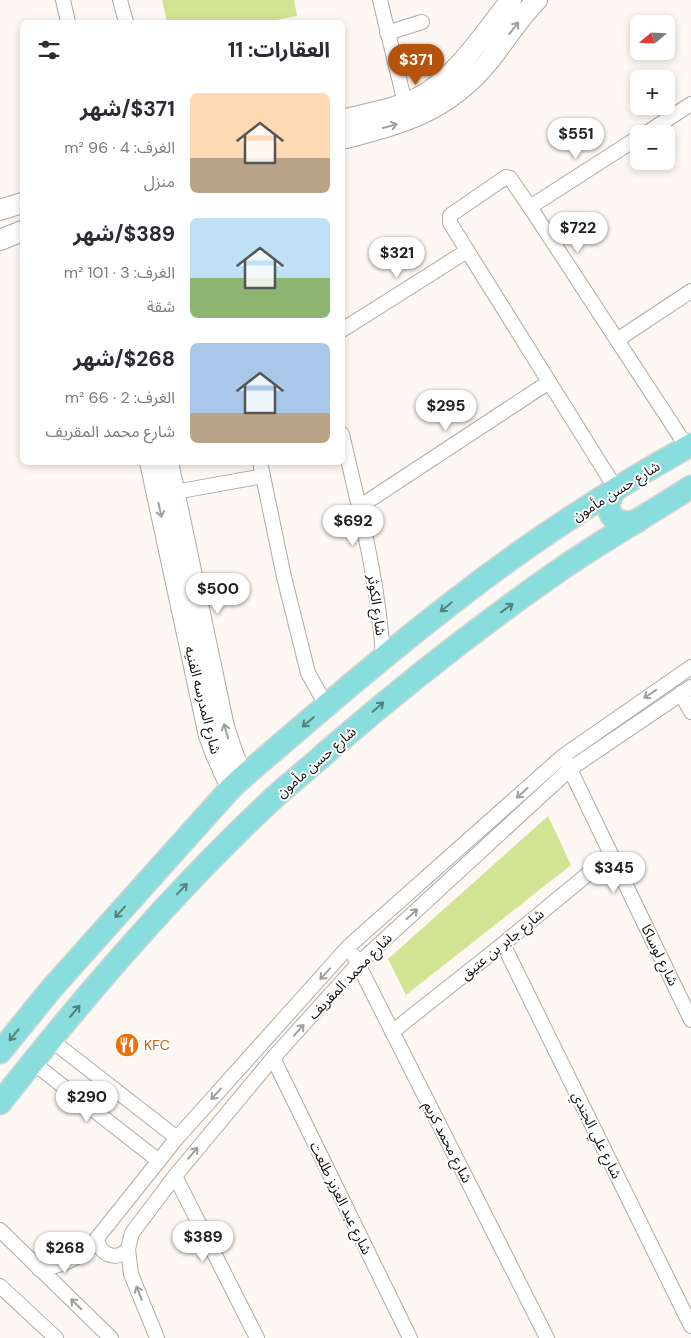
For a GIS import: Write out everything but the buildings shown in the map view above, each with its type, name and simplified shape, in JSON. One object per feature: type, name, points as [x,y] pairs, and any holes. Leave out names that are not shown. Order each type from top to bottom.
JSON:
[{"type":"main road","points":[[345,119],[405,103],[421,96],[446,78],[456,68],[511,0]]},
{"type":"main road","points":[[345,137],[413,118],[441,104],[455,94],[479,72],[537,0]]},
{"type":"main road","points":[[0,210],[20,204]]},
{"type":"main road","points":[[0,240],[20,232]]},
{"type":"main road","name":"شارع حسن مأمون","points":[[0,1052],[52,988],[237,782],[383,658],[458,598],[545,535],[616,489],[689,446]]},
{"type":"main road","name":"شارع المدرسه الفنيه","points":[[151,465],[209,736],[218,760],[237,782]]},
{"type":"main road","name":"شارع المدرسه الفنيه","points":[[169,465],[224,727],[234,757],[237,782]]},
{"type":"main road","name":"شارع حسن مأمون","points":[[0,1103],[32,1062],[132,944],[202,869],[263,808],[394,694],[474,632],[566,565],[691,487]]},
{"type":"main road","points":[[616,489],[610,496],[608,506],[611,515],[618,522],[628,524],[637,522]]},
{"type":"main road","points":[[545,535],[554,533],[562,535],[569,541],[572,549],[571,558],[566,565]]},
{"type":"street","points":[[63,0],[68,20]]},
{"type":"street","points":[[120,0],[125,20]]},
{"type":"street","points":[[380,0],[405,103]]},
{"type":"street","points":[[387,33],[422,22]]},
{"type":"street","points":[[659,125],[691,104]]},
{"type":"street","points":[[530,207],[630,144]]},
{"type":"street","points":[[616,489],[450,223],[450,216],[452,214],[508,177],[530,207],[689,446]]},
{"type":"street","points":[[345,328],[467,251]]},
{"type":"street","points":[[617,340],[691,291]]},
{"type":"street","points":[[359,506],[549,382]]},
{"type":"street","name":"شارع الكوثر","points":[[345,447],[379,606],[383,658]]},
{"type":"street","points":[[175,492],[262,469],[284,577],[308,673],[326,706]]},
{"type":"street","name":"شارع محمد المقريف","points":[[39,1269],[50,1268],[82,1254],[177,1138],[349,946],[563,756],[691,667]]},
{"type":"street","points":[[686,690],[691,712]]},
{"type":"street","name":"شارع محمد المقريف","points":[[157,1338],[131,1274],[128,1249],[132,1233],[175,1176],[273,1058],[358,964],[570,769],[686,690]]},
{"type":"street","name":"شارع لوساكا","points":[[563,756],[691,1020]]},
{"type":"street","name":"شارع جابر بن عتيق","points":[[392,1032],[611,855]]},
{"type":"street","name":"شارع علي الجندي","points":[[503,944],[691,1326]]},
{"type":"street","name":"شارع محمد كريم","points":[[349,946],[546,1337]]},
{"type":"street","points":[[51,1040],[177,1138]]},
{"type":"street","name":"شارع عبد العزيز طلعت","points":[[273,1058],[410,1338]]},
{"type":"street","points":[[32,1062],[159,1161]]},
{"type":"street","points":[[175,1176],[257,1338]]},
{"type":"street","points":[[0,1230],[111,1338]]},
{"type":"street","points":[[97,1238],[100,1248],[107,1254],[116,1256],[128,1249]]},
{"type":"street","points":[[0,1286],[56,1338]]},
{"type":"green space","points":[[162,0],[294,0],[297,16],[276,20],[167,20]]},
{"type":"green space","points":[[548,816],[571,865],[406,995],[388,959]]},
{"type":"place","name":"KFC","points":[[127,1045]]}]
